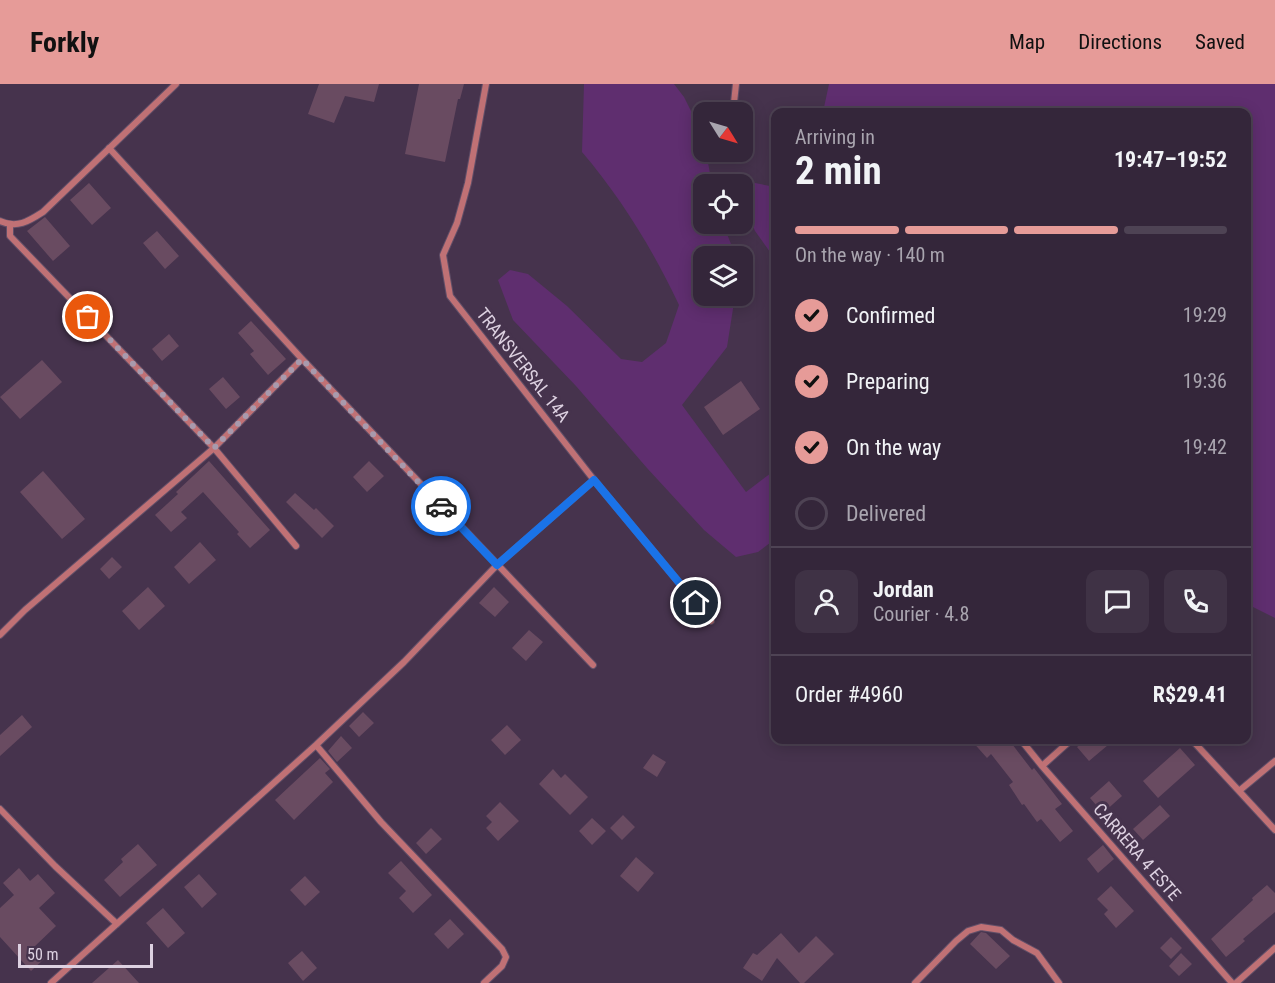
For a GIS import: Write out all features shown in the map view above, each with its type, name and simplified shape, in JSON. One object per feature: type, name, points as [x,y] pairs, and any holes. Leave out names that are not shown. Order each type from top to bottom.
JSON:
[{"type":"street","points":[[0,221],[10,224],[23,223],[43,212],[176,84]]},
{"type":"street","name":"TRANSVERSAL 14A","points":[[486,84],[468,183],[457,223],[443,255],[450,296],[594,480],[711,621]]},
{"type":"street","points":[[734,102],[735,84]]},
{"type":"street","points":[[109,148],[302,359],[593,665]]},
{"type":"street","points":[[10,224],[10,236],[214,448],[296,546]]},
{"type":"street","points":[[0,635],[214,448],[302,359]]},
{"type":"street","points":[[51,983],[316,745],[404,662],[497,565],[594,480]]},
{"type":"street","name":"CARRERA 4 ESTE","points":[[1024,744],[1234,983]]},
{"type":"street","points":[[1042,766],[1067,744]]},
{"type":"street","points":[[1196,744],[1275,830]]},
{"type":"street","points":[[316,745],[381,822],[502,949],[506,957],[504,963],[484,983]]},
{"type":"street","points":[[1239,791],[1275,761]]},
{"type":"street","points":[[0,809],[48,859],[117,924]]},
{"type":"street","points":[[915,983],[956,941],[968,931],[981,927],[1001,930],[1021,945],[1037,953],[1059,983]]},
{"type":"street","points":[[1234,983],[1275,948]]},
{"type":"shaded area","points":[[584,84],[674,84],[693,115],[693,162],[708,162],[710,174],[693,174],[693,234],[727,234],[731,244],[731,246],[693,246],[693,306],[733,306],[727,347],[682,405],[746,492],[771,473],[771,542],[758,552],[736,557],[704,530],[576,386],[513,320],[498,280],[510,270],[528,274],[567,306],[621,359],[642,362],[666,343],[679,305],[636,226],[582,152]]},
{"type":"shaded area","points":[[829,84],[1275,84],[1275,618],[1251,606],[1251,108],[824,108]]},
{"type":"shaded area","points":[[753,183],[771,186],[771,253],[755,231]]},
{"type":"building","points":[[319,84],[379,84],[374,102],[345,96],[334,123],[308,114]]},
{"type":"building","points":[[419,84],[464,84],[460,99],[458,99],[445,162],[405,154]]},
{"type":"building","points":[[89,183],[111,208],[92,225],[70,200]]},
{"type":"building","points":[[45,217],[70,246],[53,261],[27,231]]},
{"type":"building","points":[[157,231],[179,256],[165,269],[143,243]]},
{"type":"building","points":[[251,321],[286,359],[268,375],[250,354],[254,351],[238,333]]},
{"type":"building","points":[[169,334],[179,346],[162,361],[152,349]]},
{"type":"building","points":[[42,360],[62,382],[20,419],[0,397]]},
{"type":"building","points":[[223,377],[240,397],[226,409],[209,389]]},
{"type":"building","points":[[741,381],[760,409],[723,435],[704,407]]},
{"type":"building","points":[[209,461],[270,530],[250,548],[237,534],[239,532],[203,492],[181,512],[187,518],[171,532],[155,515]]},
{"type":"building","points":[[369,461],[384,476],[367,492],[353,477]]},
{"type":"building","points":[[43,471],[85,519],[62,539],[20,492]]},
{"type":"building","points":[[295,493],[314,510],[316,508],[334,526],[322,538],[286,502]]},
{"type":"building","points":[[200,542],[216,560],[189,584],[174,567]]},
{"type":"building","points":[[112,557],[122,567],[109,579],[100,569]]},
{"type":"building","points":[[148,587],[165,606],[139,630],[122,611]]},
{"type":"building","points":[[494,587],[509,602],[495,617],[479,603]]},
{"type":"building","points":[[529,630],[543,642],[526,661],[512,648]]},
{"type":"building","points":[[363,712],[374,723],[359,737],[349,726]]},
{"type":"building","points":[[22,715],[32,727],[0,756],[0,735]]},
{"type":"building","points":[[507,725],[521,740],[505,755],[491,740]]},
{"type":"building","points":[[341,736],[352,748],[337,762],[328,751]]},
{"type":"building","points":[[975,744],[1012,744],[1062,804],[1055,809],[1073,831],[1060,842],[1041,819],[1037,822],[1024,804],[1022,805],[1009,785],[1013,782],[991,754],[987,758]]},
{"type":"building","points":[[1081,744],[1109,744],[1089,761],[1077,747]]},
{"type":"building","points":[[1180,748],[1195,765],[1158,798],[1143,781]]},
{"type":"building","points":[[653,754],[666,762],[657,777],[643,768]]},
{"type":"building","points":[[320,758],[330,769],[325,773],[333,782],[294,820],[275,800]]},
{"type":"building","points":[[553,769],[561,778],[565,774],[588,797],[570,815],[539,784]]},
{"type":"building","points":[[1109,781],[1122,796],[1103,813],[1090,798]]},
{"type":"building","points":[[500,802],[519,821],[498,841],[486,828],[492,822],[486,816]]},
{"type":"building","points":[[1160,805],[1170,816],[1143,840],[1133,829]]},
{"type":"building","points":[[623,815],[635,827],[622,840],[610,828]]},
{"type":"building","points":[[592,818],[606,831],[592,845],[579,831]]},
{"type":"building","points":[[431,828],[442,839],[426,854],[416,843]]},
{"type":"building","points":[[138,844],[157,865],[120,897],[104,880],[123,862],[121,859]]},
{"type":"building","points":[[1103,845],[1114,859],[1098,873],[1087,859]]},
{"type":"building","points":[[636,857],[654,873],[638,892],[620,876]]},
{"type":"building","points":[[401,861],[432,895],[413,913],[399,898],[406,891],[388,873]]},
{"type":"building","points":[[19,868],[30,881],[38,874],[55,893],[39,908],[56,926],[33,948],[44,959],[31,971],[0,937],[0,908],[14,895],[3,883]]},
{"type":"building","points":[[199,874],[217,894],[202,908],[184,887]]},
{"type":"building","points":[[305,876],[320,892],[305,906],[290,890]]},
{"type":"building","points":[[1267,885],[1275,893],[1275,912],[1226,957],[1211,939]]},
{"type":"building","points":[[1111,886],[1134,911],[1116,928],[1104,914],[1108,910],[1097,899]]},
{"type":"building","points":[[163,908],[185,933],[168,948],[146,923]]},
{"type":"building","points":[[450,919],[464,934],[448,949],[434,934]]},
{"type":"building","points":[[981,932],[986,933],[1010,956],[996,969],[970,944]]},
{"type":"building","points":[[781,933],[799,953],[816,936],[834,954],[804,983],[800,983],[777,958],[762,981],[743,968],[753,953],[757,955]]},
{"type":"building","points":[[1171,937],[1182,948],[1171,959],[1160,948]]},
{"type":"building","points":[[302,951],[317,968],[303,981],[288,963]]},
{"type":"building","points":[[1181,953],[1192,964],[1179,976],[1169,966]]},
{"type":"building","points":[[118,960],[139,983],[92,983]]},
{"type":"way so far","points":[[88,317],[214,448],[302,359],[441,506]]},
{"type":"route","points":[[441,506],[497,565],[594,480],[696,603]]}]
